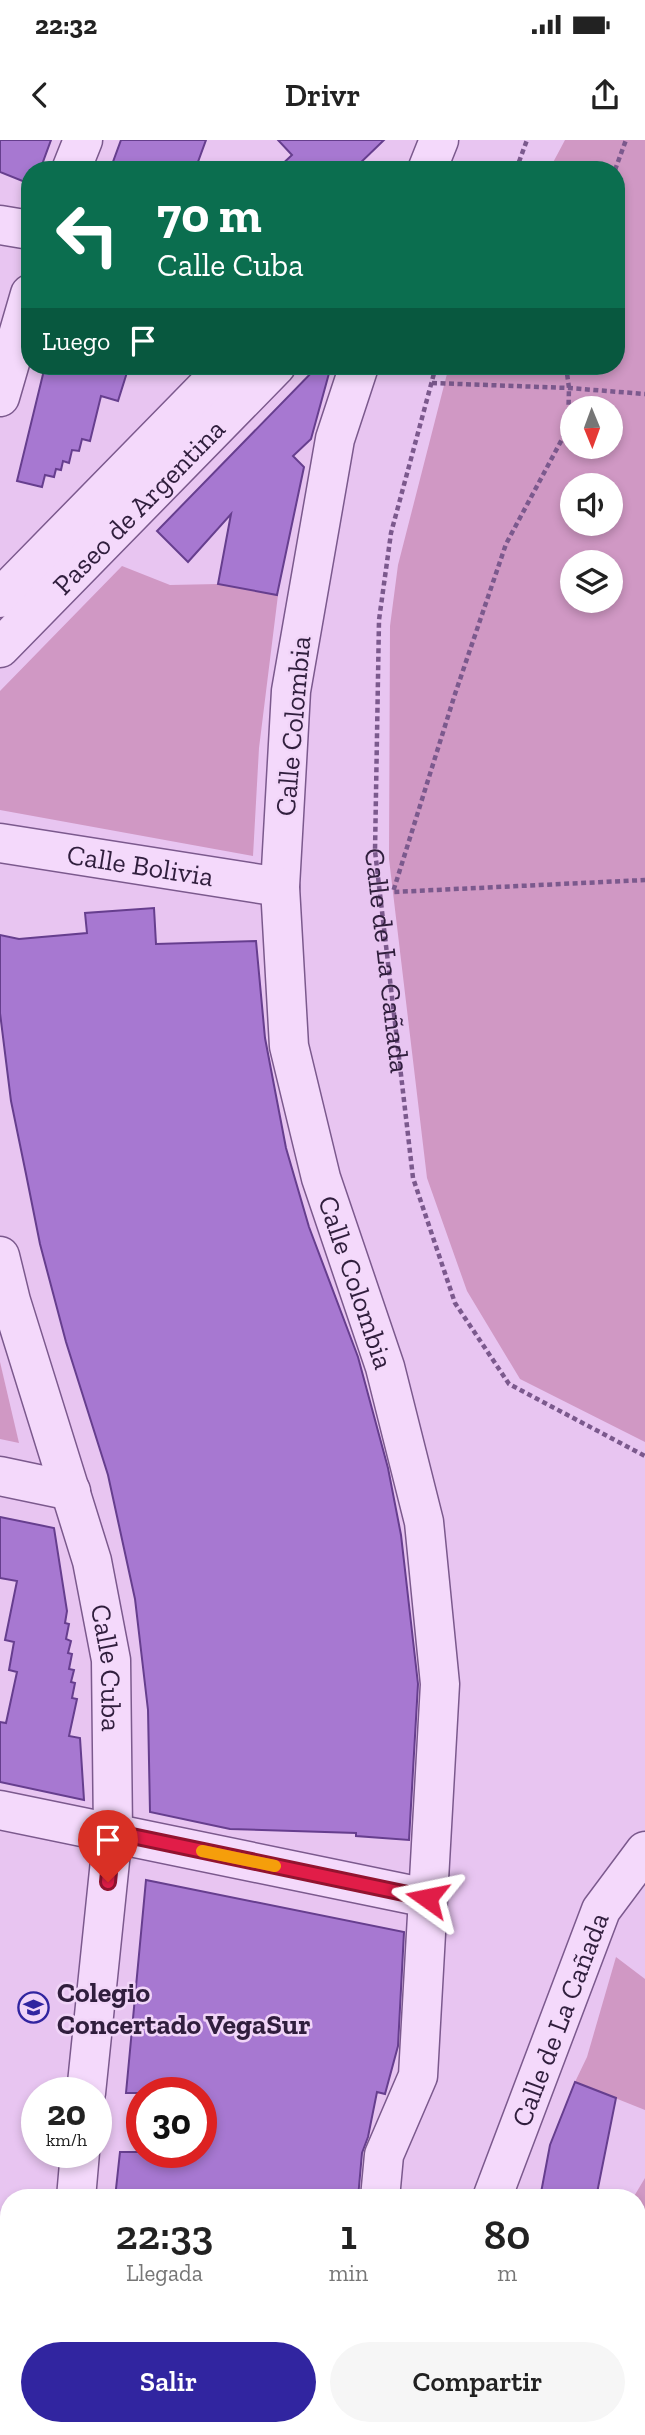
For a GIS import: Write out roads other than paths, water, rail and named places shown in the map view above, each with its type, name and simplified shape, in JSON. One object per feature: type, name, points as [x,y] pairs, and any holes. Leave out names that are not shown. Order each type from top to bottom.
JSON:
[{"type":"street","points":[[75,161],[83,140]]},
{"type":"street","points":[[431,161],[439,140]]},
{"type":"street","points":[[0,225],[21,228]]},
{"type":"street","points":[[0,397],[21,325]]},
{"type":"street","name":"Paseo de Argentina","points":[[0,598],[218,375]]},
{"type":"street","name":"Paseo de Argentina","points":[[0,648],[267,375]]},
{"type":"street","name":"Calle Colombia","points":[[356,375],[335,439],[290,691],[280,887],[289,1045],[321,1178],[385,1367],[424,1522],[440,1684],[418,2076],[384,2155],[381,2189]]},
{"type":"street","name":"Calle Bolivia","points":[[0,843],[280,887]]},
{"type":"street","name":"Calle Cuba","points":[[0,1256],[11,1301],[92,1561],[111,1660],[113,1832],[88,2077]]},
{"type":"street","points":[[0,1476],[71,1491]]},
{"type":"street","points":[[0,1810],[427,1898]]},
{"type":"street","name":"Calle de La Cañada","points":[[495,2189],[601,1910],[645,1851]]},
{"type":"street","points":[[77,2189],[79,2168]]},
{"type":"place","name":"Colegio Concertado VegaSur","points":[[34,2008]]}]
